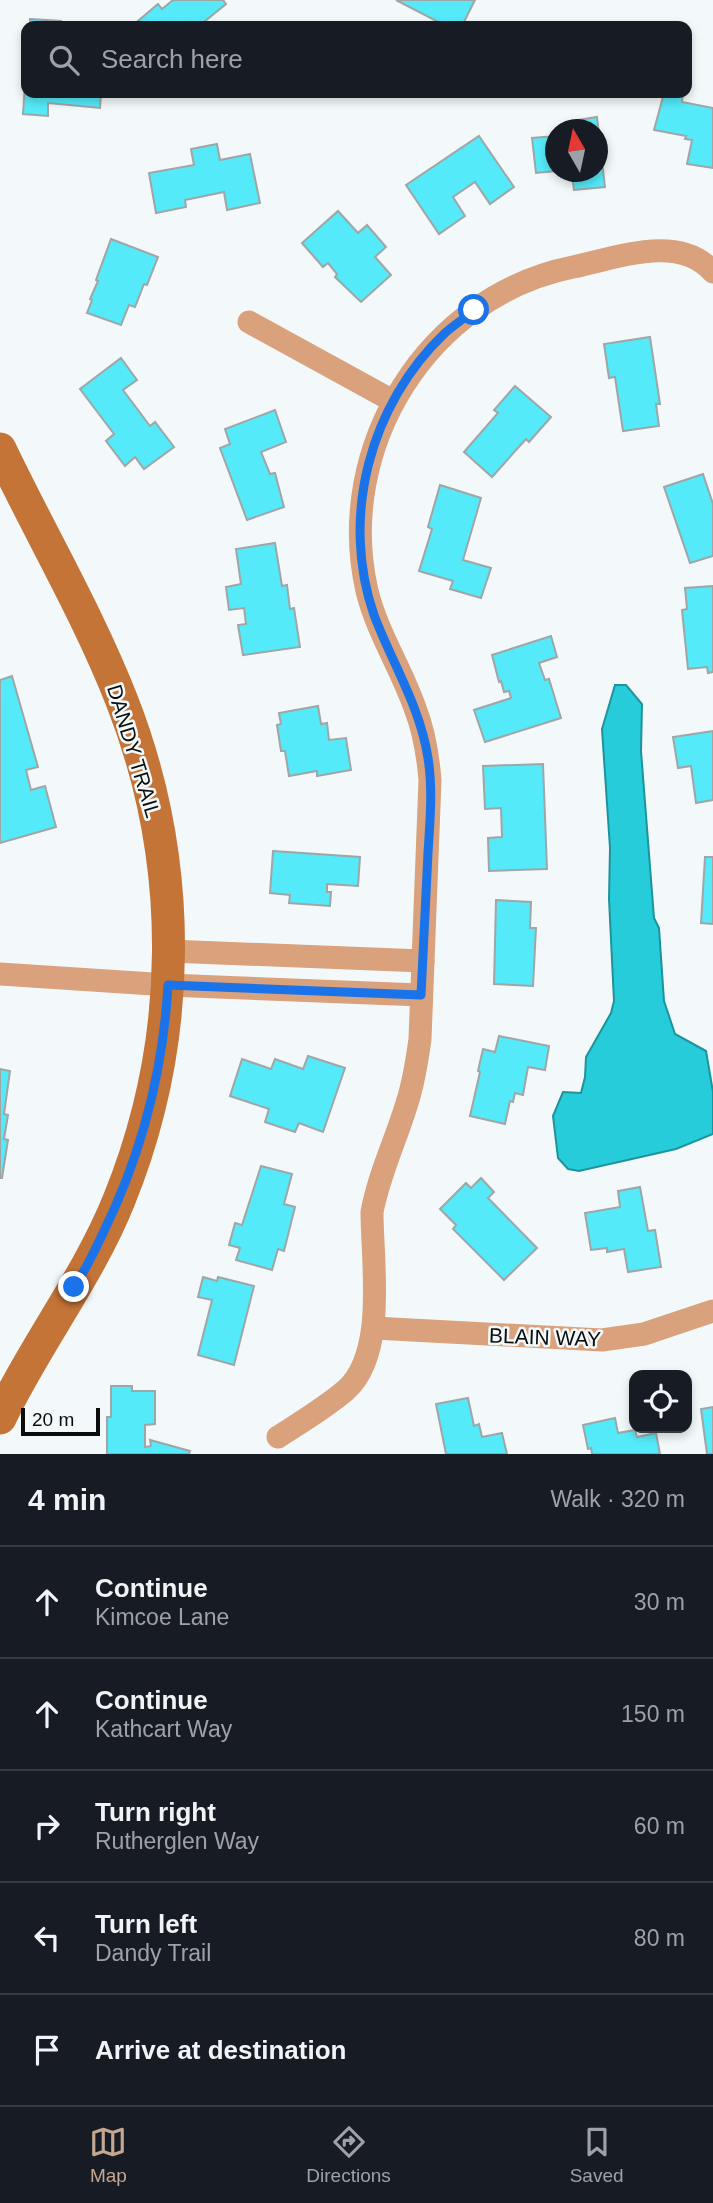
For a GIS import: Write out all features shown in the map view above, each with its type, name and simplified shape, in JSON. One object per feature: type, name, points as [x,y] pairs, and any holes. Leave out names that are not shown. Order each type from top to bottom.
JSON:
[{"type":"street","points":[[278,1437],[347,1389],[369,1353],[374,1328],[372,1212],[377,1183],[408,1103],[420,1039],[431,792],[428,758],[415,706],[371,605],[365,582],[361,544],[361,506],[367,469],[382,422],[406,379],[445,332],[484,303],[528,280],[563,269],[669,249],[686,252],[705,265]]},
{"type":"street","points":[[249,322],[393,401]]},
{"type":"street","name":"DANDY TRAIL","points":[[0,449],[106,664],[130,723],[158,827],[168,900],[169,951],[161,1058],[148,1118],[129,1177],[92,1256],[0,1418]]},
{"type":"street","points":[[169,951],[423,961]]},
{"type":"street","points":[[0,974],[168,985],[421,995]]},
{"type":"street","name":"BLAIN WAY","points":[[374,1328],[602,1340],[644,1334],[713,1311]]},
{"type":"water","points":[[615,685],[626,685],[642,704],[641,751],[654,918],[659,928],[664,1001],[675,1034],[706,1051],[713,1092],[713,1134],[676,1149],[579,1171],[568,1169],[558,1158],[553,1116],[563,1092],[581,1093],[586,1057],[611,1013],[614,1001],[609,899],[610,848],[602,729]]},
{"type":"building","points":[[173,0],[223,0],[226,4],[205,21],[138,21],[158,4],[162,9]]},
{"type":"building","points":[[396,0],[475,0],[464,21],[436,21]]},
{"type":"building","points":[[30,19],[61,21],[30,21]]},
{"type":"building","points":[[24,98],[101,98],[100,108],[48,103],[48,116],[23,114]]},
{"type":"building","points":[[663,98],[682,98],[682,102],[713,108],[713,168],[687,164],[692,140],[685,139],[686,136],[654,130]]},
{"type":"building","points":[[479,136],[514,187],[490,204],[475,182],[453,197],[465,216],[439,234],[406,185]]},
{"type":"building","points":[[545,137],[545,172],[536,173],[532,138]]},
{"type":"building","points":[[217,144],[220,160],[250,154],[260,203],[227,210],[224,192],[185,200],[186,207],[156,213],[149,173],[194,165],[191,149]]},
{"type":"building","points":[[573,182],[604,182],[605,187],[574,190]]},
{"type":"building","points":[[338,211],[358,233],[367,225],[386,247],[375,257],[391,275],[361,302],[335,277],[337,274],[328,263],[323,267],[302,243]]},
{"type":"building","points":[[111,239],[158,257],[147,285],[144,284],[135,307],[129,305],[121,325],[87,313]]},
{"type":"building","points":[[650,337],[660,404],[656,404],[659,426],[623,431],[615,377],[609,378],[604,344]]},
{"type":"building","points":[[121,358],[137,380],[123,390],[150,426],[155,422],[174,447],[144,469],[135,457],[125,466],[106,441],[114,434],[80,389]]},
{"type":"building","points":[[515,386],[551,417],[529,442],[526,439],[492,477],[464,452],[498,413],[494,410]]},
{"type":"building","points":[[275,410],[286,442],[261,452],[270,474],[275,473],[284,507],[247,520],[220,448],[230,444],[225,429]]},
{"type":"building","points":[[703,474],[713,504],[713,556],[690,563],[664,487]]},
{"type":"building","points":[[440,485],[481,498],[463,560],[491,568],[481,598],[450,589],[453,581],[419,571],[432,529],[428,527]]},
{"type":"building","points":[[275,543],[282,586],[287,585],[290,609],[294,608],[300,647],[243,655],[238,625],[246,624],[244,608],[229,610],[226,587],[241,584],[236,549]]},
{"type":"building","points":[[713,586],[713,672],[708,673],[707,667],[688,669],[682,610],[687,609],[685,588]]},
{"type":"building","points":[[551,636],[557,657],[539,663],[545,680],[549,679],[561,718],[485,742],[474,710],[511,698],[509,691],[504,692],[501,681],[499,682],[492,655]]},
{"type":"building","points":[[12,676],[38,767],[26,770],[31,790],[45,786],[56,827],[0,843],[0,680]]},
{"type":"building","points":[[318,706],[321,724],[327,723],[329,740],[346,738],[351,770],[317,776],[317,771],[289,776],[285,751],[281,751],[277,725],[281,724],[279,713]]},
{"type":"building","points":[[713,731],[713,800],[696,803],[691,766],[678,768],[673,737]]},
{"type":"building","points":[[543,764],[547,869],[489,871],[488,838],[502,837],[501,808],[485,809],[483,766]]},
{"type":"building","points":[[273,851],[360,857],[358,886],[327,884],[327,892],[331,892],[330,906],[289,903],[290,895],[270,893]]},
{"type":"building","points":[[705,857],[713,857],[713,924],[701,923]]},
{"type":"building","points":[[496,900],[531,902],[530,928],[536,928],[533,986],[494,984]]},
{"type":"building","points":[[499,1036],[549,1046],[545,1070],[528,1067],[523,1095],[515,1093],[513,1102],[510,1101],[505,1124],[470,1116],[483,1049],[495,1052]]},
{"type":"building","points":[[308,1056],[345,1068],[323,1132],[299,1123],[295,1132],[265,1122],[269,1109],[230,1096],[242,1059],[271,1069],[275,1059],[303,1069]]},
{"type":"building","points":[[0,1069],[10,1071],[4,1114],[8,1115],[4,1139],[8,1140],[2,1178],[0,1178]]},
{"type":"building","points":[[261,1166],[292,1174],[284,1204],[295,1207],[284,1251],[278,1249],[272,1270],[236,1260],[240,1248],[229,1245],[235,1223],[242,1225]]},
{"type":"building","points":[[481,1178],[494,1192],[488,1198],[537,1248],[504,1280],[453,1229],[456,1225],[440,1209],[466,1183],[471,1188]]},
{"type":"building","points":[[640,1187],[648,1231],[655,1230],[661,1267],[628,1272],[624,1249],[607,1252],[607,1248],[591,1250],[585,1213],[620,1207],[618,1191]]},
{"type":"building","points":[[203,1277],[217,1281],[218,1277],[254,1286],[234,1365],[198,1355],[212,1300],[198,1297]]},
{"type":"building","points":[[111,1386],[132,1386],[132,1391],[155,1391],[155,1424],[145,1425],[145,1447],[151,1446],[150,1440],[190,1451],[189,1454],[107,1454],[107,1417],[111,1417]]},
{"type":"building","points":[[468,1398],[474,1426],[479,1424],[482,1437],[502,1433],[507,1454],[446,1454],[436,1404]]},
{"type":"building","points":[[713,1407],[713,1454],[707,1454],[701,1409]]},
{"type":"building","points":[[615,1418],[618,1433],[629,1431],[636,1433],[637,1437],[656,1433],[660,1454],[592,1454],[591,1448],[588,1449],[583,1425]]},
{"type":"route","points":[[74,1287],[92,1256],[129,1177],[148,1118],[163,1045],[168,985],[421,995],[431,792],[428,758],[415,706],[384,639],[365,582],[361,506],[373,446],[399,390],[420,360],[445,332],[474,310]]}]
